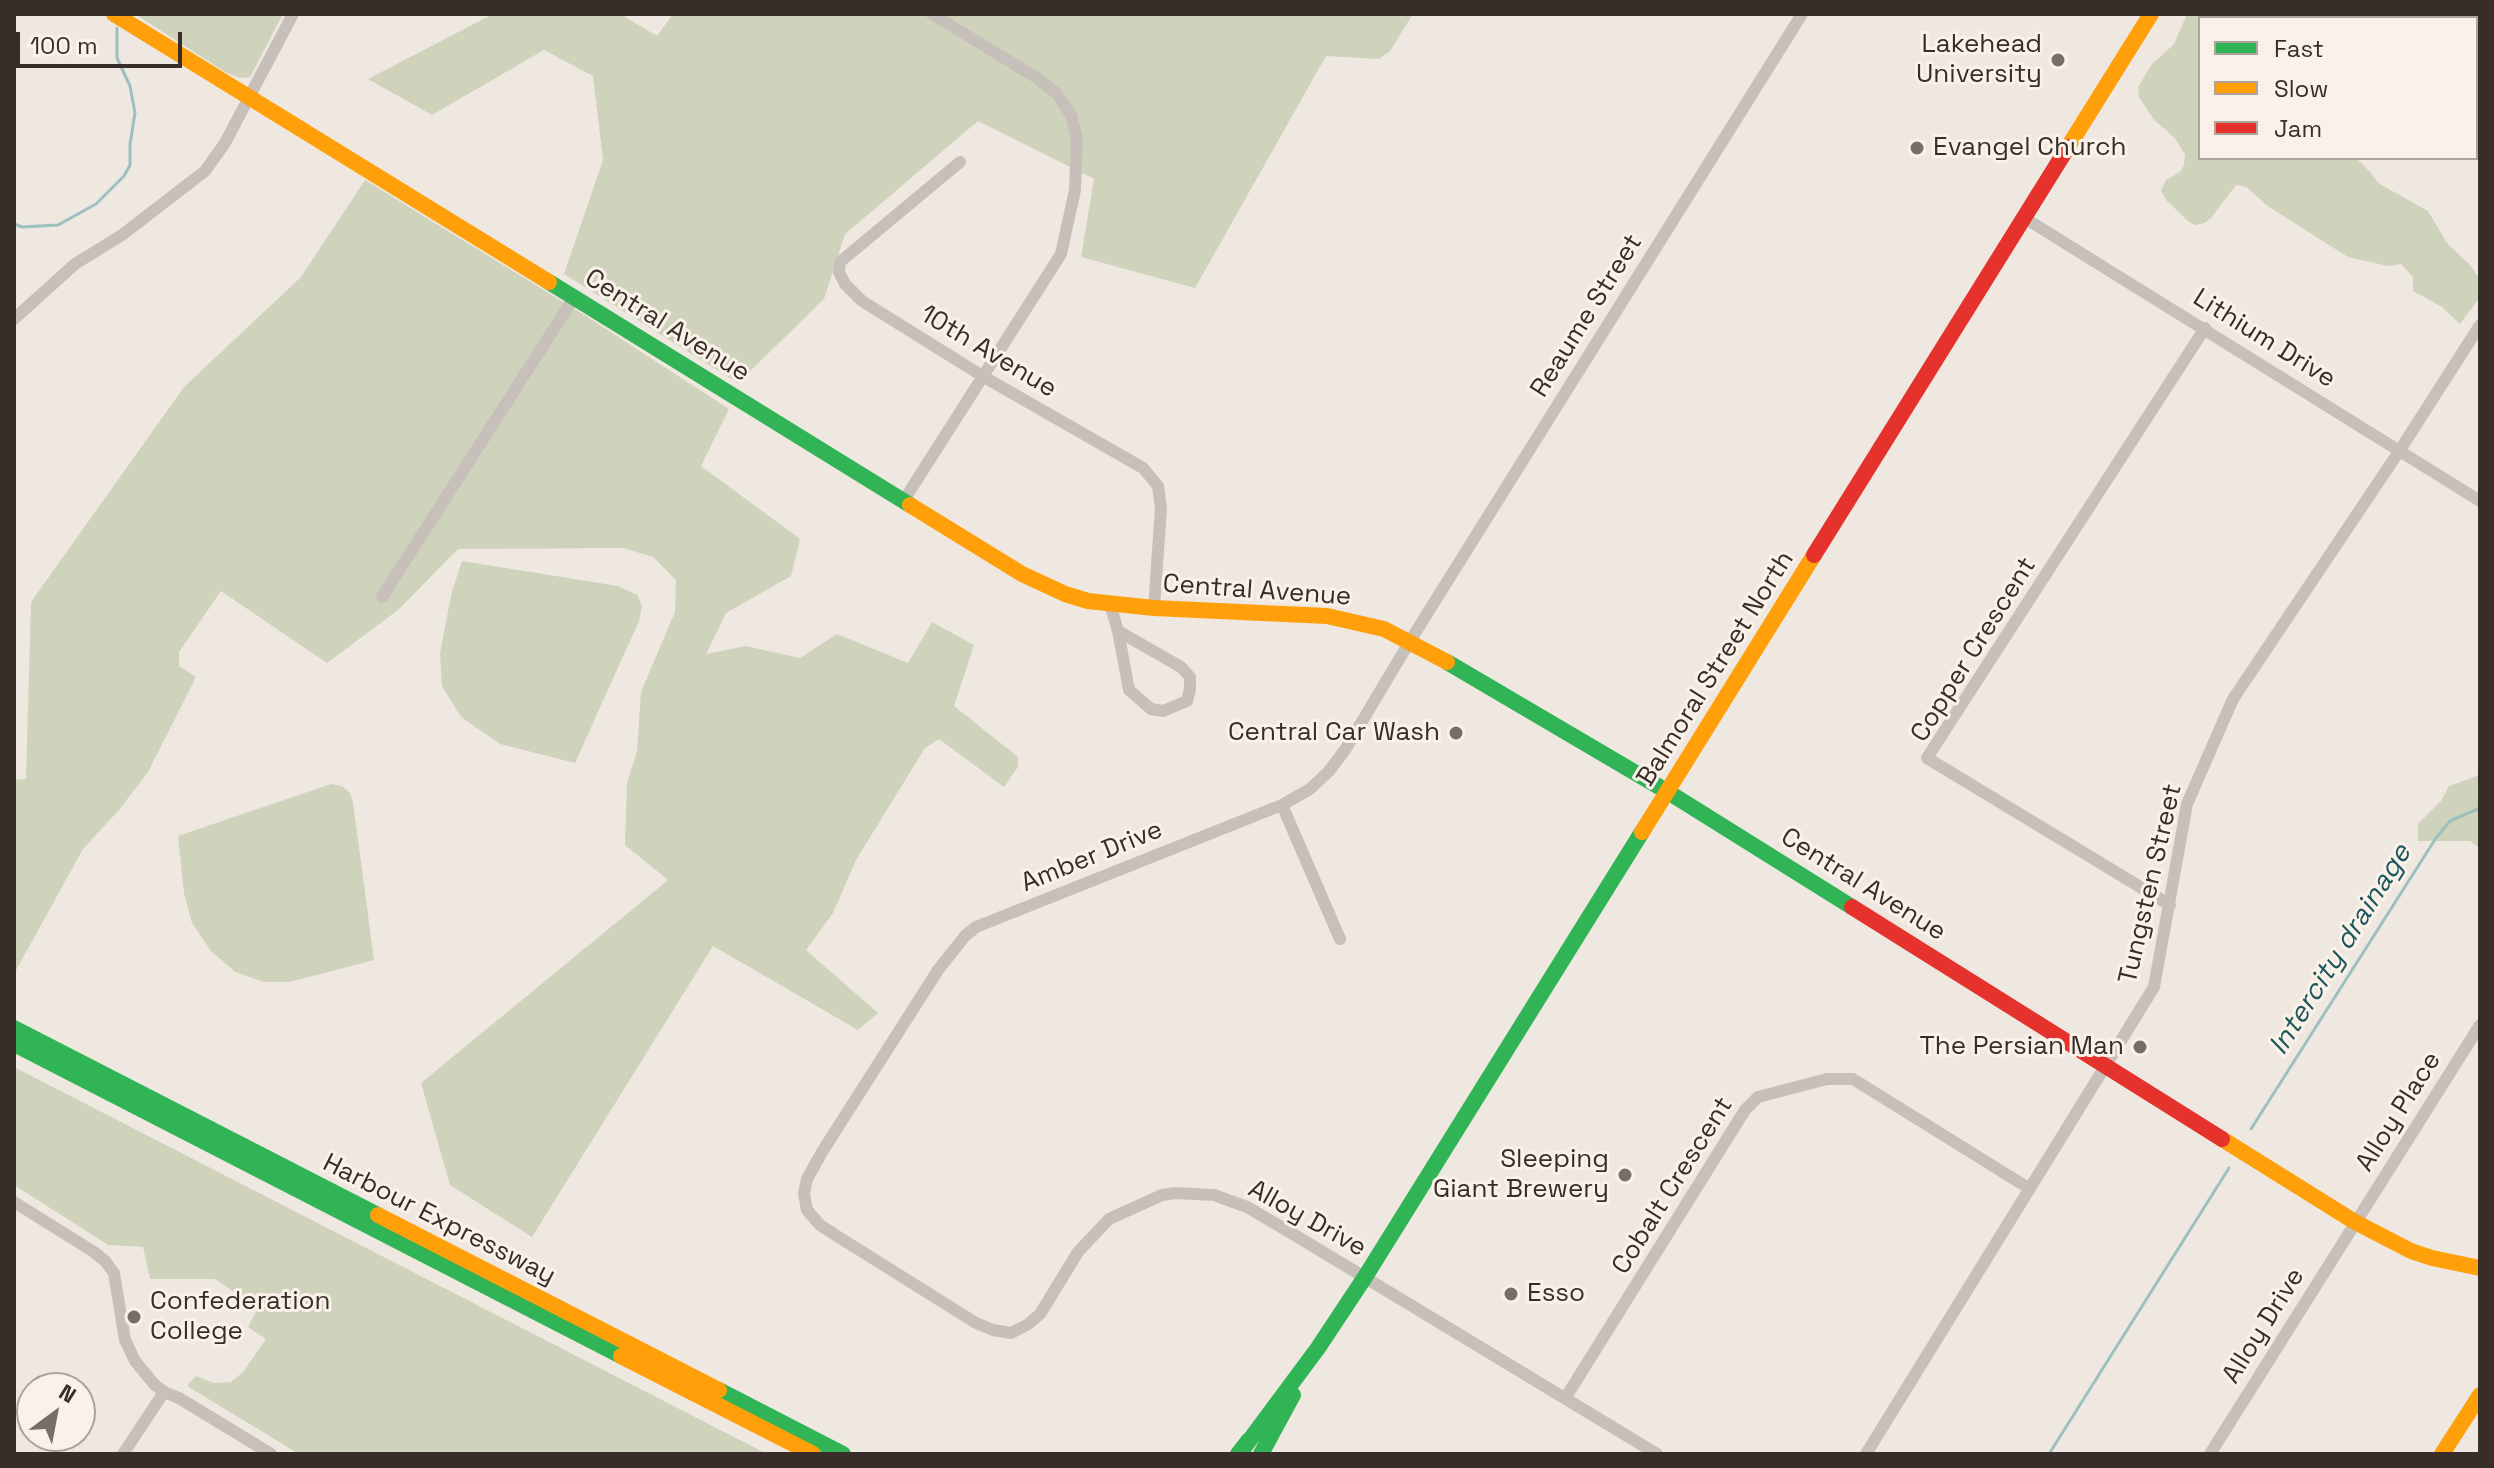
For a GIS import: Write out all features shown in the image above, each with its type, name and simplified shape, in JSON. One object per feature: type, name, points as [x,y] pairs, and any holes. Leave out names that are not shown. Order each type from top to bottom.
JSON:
[{"type":"main road","name":"Central Avenue","points":[[114,14],[1022,574],[1088,601],[1154,608],[1327,616],[1384,629],[1410,641],[1668,792],[2355,1222],[2411,1251],[2480,1268]]},
{"type":"main road","name":"Balmoral Street North","points":[[1242,1449],[1318,1348],[1365,1277],[2151,14]]},
{"type":"main road","name":"Harbour Expressway","points":[[14,1028],[843,1454]]},
{"type":"main road","name":"Harbour Expressway","points":[[14,1044],[813,1454]]},
{"type":"main road","name":"Balmoral Street North","points":[[1261,1454],[1318,1348]]},
{"type":"main road","points":[[2448,1452],[2480,1395]]},
{"type":"street","points":[[14,319],[75,264],[122,235],[205,171],[225,143],[293,14]]},
{"type":"street","points":[[904,500],[1061,254],[1075,190],[1077,139],[1071,115],[1057,94],[1037,78],[932,14]]},
{"type":"street","name":"Reaume Street","points":[[1410,641],[1802,14]]},
{"type":"street","name":"10th Avenue","points":[[960,162],[840,262],[839,272],[845,284],[862,301],[984,377],[1143,468],[1158,486],[1161,508],[1154,608]]},
{"type":"street","name":"Lithium Drive","points":[[2023,217],[2480,501]]},
{"type":"street","points":[[382,597],[575,296]]},
{"type":"street","name":"Tungsten Street","points":[[1866,1454],[2154,987],[2187,804],[2233,699],[2480,325]]},
{"type":"street","name":"Copper Crescent","points":[[2170,905],[1927,758],[2205,328]]},
{"type":"street","points":[[1110,604],[1129,690],[1151,709],[1163,711],[1187,701],[1190,677],[1181,667],[1118,631]]},
{"type":"street","name":"Amber Drive","points":[[822,1152],[938,970],[965,936],[976,927],[1282,805],[1310,789],[1345,750],[1410,641]]},
{"type":"street","points":[[1282,805],[1340,939]]},
{"type":"street","name":"Alloy Place","points":[[2355,1222],[2480,1025]]},
{"type":"street","name":"Cobalt Crescent","points":[[1566,1397],[1745,1110],[1758,1097],[1827,1079],[1853,1079],[2030,1189]]},
{"type":"street","name":"Alloy Drive","points":[[822,1152],[807,1179],[804,1194],[807,1210],[820,1225],[976,1323],[993,1330],[1011,1333],[1040,1314],[1078,1252],[1109,1219],[1145,1202],[1175,1193],[1214,1195],[1247,1207],[1657,1454]]},
{"type":"street","points":[[14,1202],[105,1261],[114,1273],[129,1351],[164,1392],[271,1454]]},
{"type":"street","name":"Alloy Drive","points":[[2210,1454],[2355,1222]]},
{"type":"street","points":[[123,1454],[164,1392]]},
{"type":"green space","points":[[135,14],[283,14],[250,77],[240,78],[225,72]]},
{"type":"green space","points":[[493,14],[620,14],[657,36],[673,14],[1413,14],[1390,51],[1379,59],[1326,56],[1195,288],[1081,257],[1094,179],[978,121],[845,234],[824,299],[738,383],[564,274],[603,160],[593,76],[544,50],[432,115],[368,79]]},
{"type":"green space","points":[[2187,14],[2300,14],[2198,16],[2198,160],[2358,160],[2378,183],[2428,211],[2447,243],[2471,266],[2480,280],[2480,297],[2460,324],[2442,307],[2413,291],[2413,277],[2401,264],[2388,266],[2348,257],[2269,207],[2246,187],[2236,185],[2211,218],[2195,225],[2166,200],[2161,190],[2166,180],[2180,172],[2185,155],[2175,138],[2154,120],[2139,97],[2138,87],[2151,65],[2174,44]]},
{"type":"green space","points":[[365,180],[586,316],[729,409],[701,466],[800,539],[791,576],[726,613],[706,654],[746,646],[800,658],[837,634],[908,663],[932,622],[974,645],[954,706],[1018,757],[1018,767],[1004,787],[939,739],[925,748],[856,860],[833,913],[806,950],[878,1013],[858,1030],[713,946],[532,1237],[450,1185],[421,1083],[668,880],[625,845],[627,783],[637,751],[641,692],[675,612],[676,580],[653,557],[623,548],[458,549],[398,610],[327,663],[221,591],[179,652],[179,666],[196,677],[148,772],[83,849],[14,974],[14,780],[26,779],[31,602],[184,387],[301,277]]},
{"type":"green space","points":[[462,561],[618,586],[637,595],[642,606],[639,621],[575,763],[500,744],[461,717],[442,686],[440,653],[452,591]]},
{"type":"green space","points":[[2480,775],[2480,848],[2470,841],[2418,841],[2418,824],[2441,801],[2449,786]]},
{"type":"green space","points":[[331,784],[342,786],[350,793],[353,802],[374,960],[290,982],[264,982],[235,972],[211,951],[192,923],[184,893],[178,836]]},
{"type":"green space","points":[[14,1067],[767,1454],[299,1454],[187,1386],[196,1376],[214,1383],[231,1382],[243,1372],[266,1339],[248,1327],[258,1308],[215,1279],[150,1279],[143,1247],[108,1245],[14,1185]]},
{"type":"waterway","points":[[14,224],[22,227],[58,225],[96,204],[124,176],[130,165],[135,113],[130,86],[117,58],[117,28]]},
{"type":"waterway","name":"Intercity drainage","points":[[2251,1129],[2436,838],[2450,821],[2480,808]]},
{"type":"waterway","name":"Intercity drainage","points":[[2049,1454],[2229,1168]]},
{"type":"traffic: fast","points":[[549,282],[910,505]]},
{"type":"traffic: fast","points":[[1447,662],[1668,792],[1852,907]]},
{"type":"traffic: fast","points":[[1243,1449],[1318,1348],[1365,1277],[1642,832]]},
{"type":"traffic: fast","points":[[14,1028],[378,1215]]},
{"type":"traffic: fast","points":[[14,1044],[621,1356]]},
{"type":"traffic: fast","points":[[719,1390],[843,1454]]},
{"type":"traffic: fast","points":[[1261,1454],[1293,1395]]},
{"type":"traffic: fast","points":[[1238,1454],[1249,1440]]},
{"type":"traffic: slow","points":[[114,14],[549,282]]},
{"type":"traffic: slow","points":[[2068,147],[2151,14]]},
{"type":"traffic: slow","points":[[910,505],[1022,574],[1088,601],[1154,608],[1327,616],[1384,629],[1447,662]]},
{"type":"traffic: slow","points":[[1642,832],[1814,555]]},
{"type":"traffic: slow","points":[[2222,1139],[2355,1222],[2411,1251],[2480,1268]]},
{"type":"traffic: slow","points":[[378,1215],[719,1390]]},
{"type":"traffic: slow","points":[[621,1356],[813,1454]]},
{"type":"traffic: slow","points":[[2442,1454],[2480,1395]]},
{"type":"traffic: jam","points":[[1814,555],[2068,147]]},
{"type":"traffic: jam","points":[[1852,907],[2222,1139]]},
{"type":"place","name":"Lakehead University","points":[[2058,60]]},
{"type":"place","name":"Evangel Church","points":[[1917,148]]},
{"type":"place","name":"Central Car Wash","points":[[1456,733]]},
{"type":"place","name":"The Persian Man","points":[[2140,1047]]},
{"type":"place","name":"Sleeping Giant Brewery","points":[[1625,1175]]},
{"type":"place","name":"Esso","points":[[1511,1294]]},
{"type":"place","name":"Confederation College","points":[[134,1317]]}]
